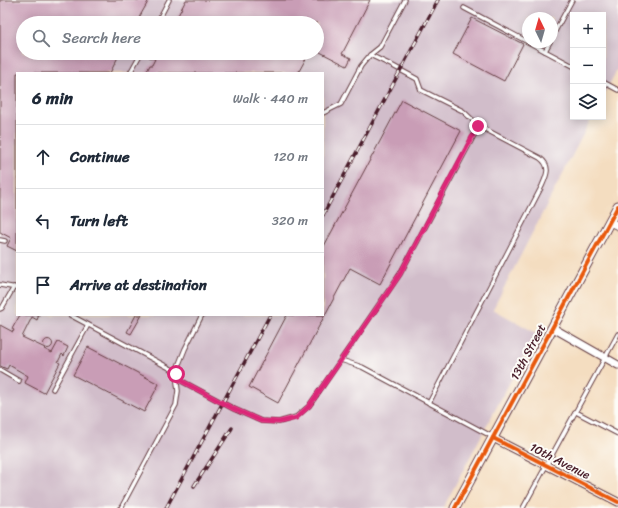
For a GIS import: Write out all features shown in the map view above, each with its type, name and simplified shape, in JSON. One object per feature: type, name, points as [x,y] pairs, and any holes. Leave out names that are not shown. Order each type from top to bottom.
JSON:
[{"type":"street","name":"13th Street","points":[[456,508],[552,328],[614,224],[618,206]]},
{"type":"street","points":[[552,328],[618,365]]},
{"type":"street","name":"10th Avenue","points":[[494,438],[547,464],[618,502]]},
{"type":"lane","points":[[161,16],[169,0]]},
{"type":"lane","points":[[324,112],[341,104],[361,66],[370,55],[380,47],[405,0]]},
{"type":"lane","points":[[558,27],[572,0]]},
{"type":"lane","points":[[464,8],[570,64]]},
{"type":"lane","points":[[370,55],[417,79],[421,90],[463,111],[478,126],[544,161],[547,166],[548,172],[542,186],[429,403]]},
{"type":"lane","points":[[131,72],[137,60]]},
{"type":"lane","points":[[606,84],[618,90]]},
{"type":"lane","points":[[176,378],[234,409],[261,421],[279,422],[296,418],[309,406],[400,274],[478,126]]},
{"type":"lane","points":[[0,240],[5,241]]},
{"type":"lane","points":[[0,285],[15,288],[0,309]]},
{"type":"lane","points":[[72,316],[177,372]]},
{"type":"lane","points":[[121,508],[176,406],[178,391],[176,378],[177,372],[184,349],[201,316]]},
{"type":"lane","points":[[52,389],[88,325]]},
{"type":"lane","points":[[523,508],[618,334]]},
{"type":"lane","points":[[341,360],[362,367],[494,438]]},
{"type":"lane","points":[[0,370],[19,381]]},
{"type":"lane","points":[[576,412],[618,434]]},
{"type":"shaded area","points":[[0,0],[618,0],[618,68],[606,90],[606,12],[570,12],[570,120],[590,120],[493,309],[536,333],[443,508],[0,508]]},
{"type":"building","points":[[0,0],[149,0],[140,16],[16,16],[16,60],[116,60],[110,72],[16,72],[16,250],[7,246],[11,238],[0,232]]},
{"type":"building","points":[[186,0],[370,0],[342,54],[351,58],[347,66],[324,54],[324,16],[178,16]]},
{"type":"building","points":[[472,18],[522,43],[504,81],[453,54]]},
{"type":"building","points":[[154,60],[305,60],[299,72],[146,72],[150,65],[152,65]]},
{"type":"building","points":[[402,100],[461,131],[380,284],[350,268],[278,403],[249,387],[286,316],[324,316],[324,246]]},
{"type":"building","points":[[19,316],[39,316],[37,320],[32,317],[22,337],[52,353],[58,342],[68,347],[64,356],[62,354],[58,362],[60,363],[44,393],[25,383],[28,376],[9,365],[7,369],[0,366],[0,325],[13,332],[14,330],[12,329]]},
{"type":"building","points":[[135,316],[141,316],[131,334],[127,332]]},
{"type":"building","points":[[46,340],[50,340],[52,344],[50,348],[46,348],[44,346],[44,342]]},
{"type":"building","points":[[88,347],[159,384],[144,412],[73,375]]},
{"type":"railway","points":[[324,213],[438,0]]},
{"type":"railway","points":[[166,508],[269,316]]},
{"type":"railway","points":[[194,486],[232,428]]},
{"type":"cycle path","points":[[455,508],[618,206]]},
{"type":"cycle path","points":[[493,438],[618,502]]},
{"type":"route","points":[[176,374],[176,378],[218,401],[261,421],[279,422],[296,418],[309,406],[400,274],[478,126]]}]
